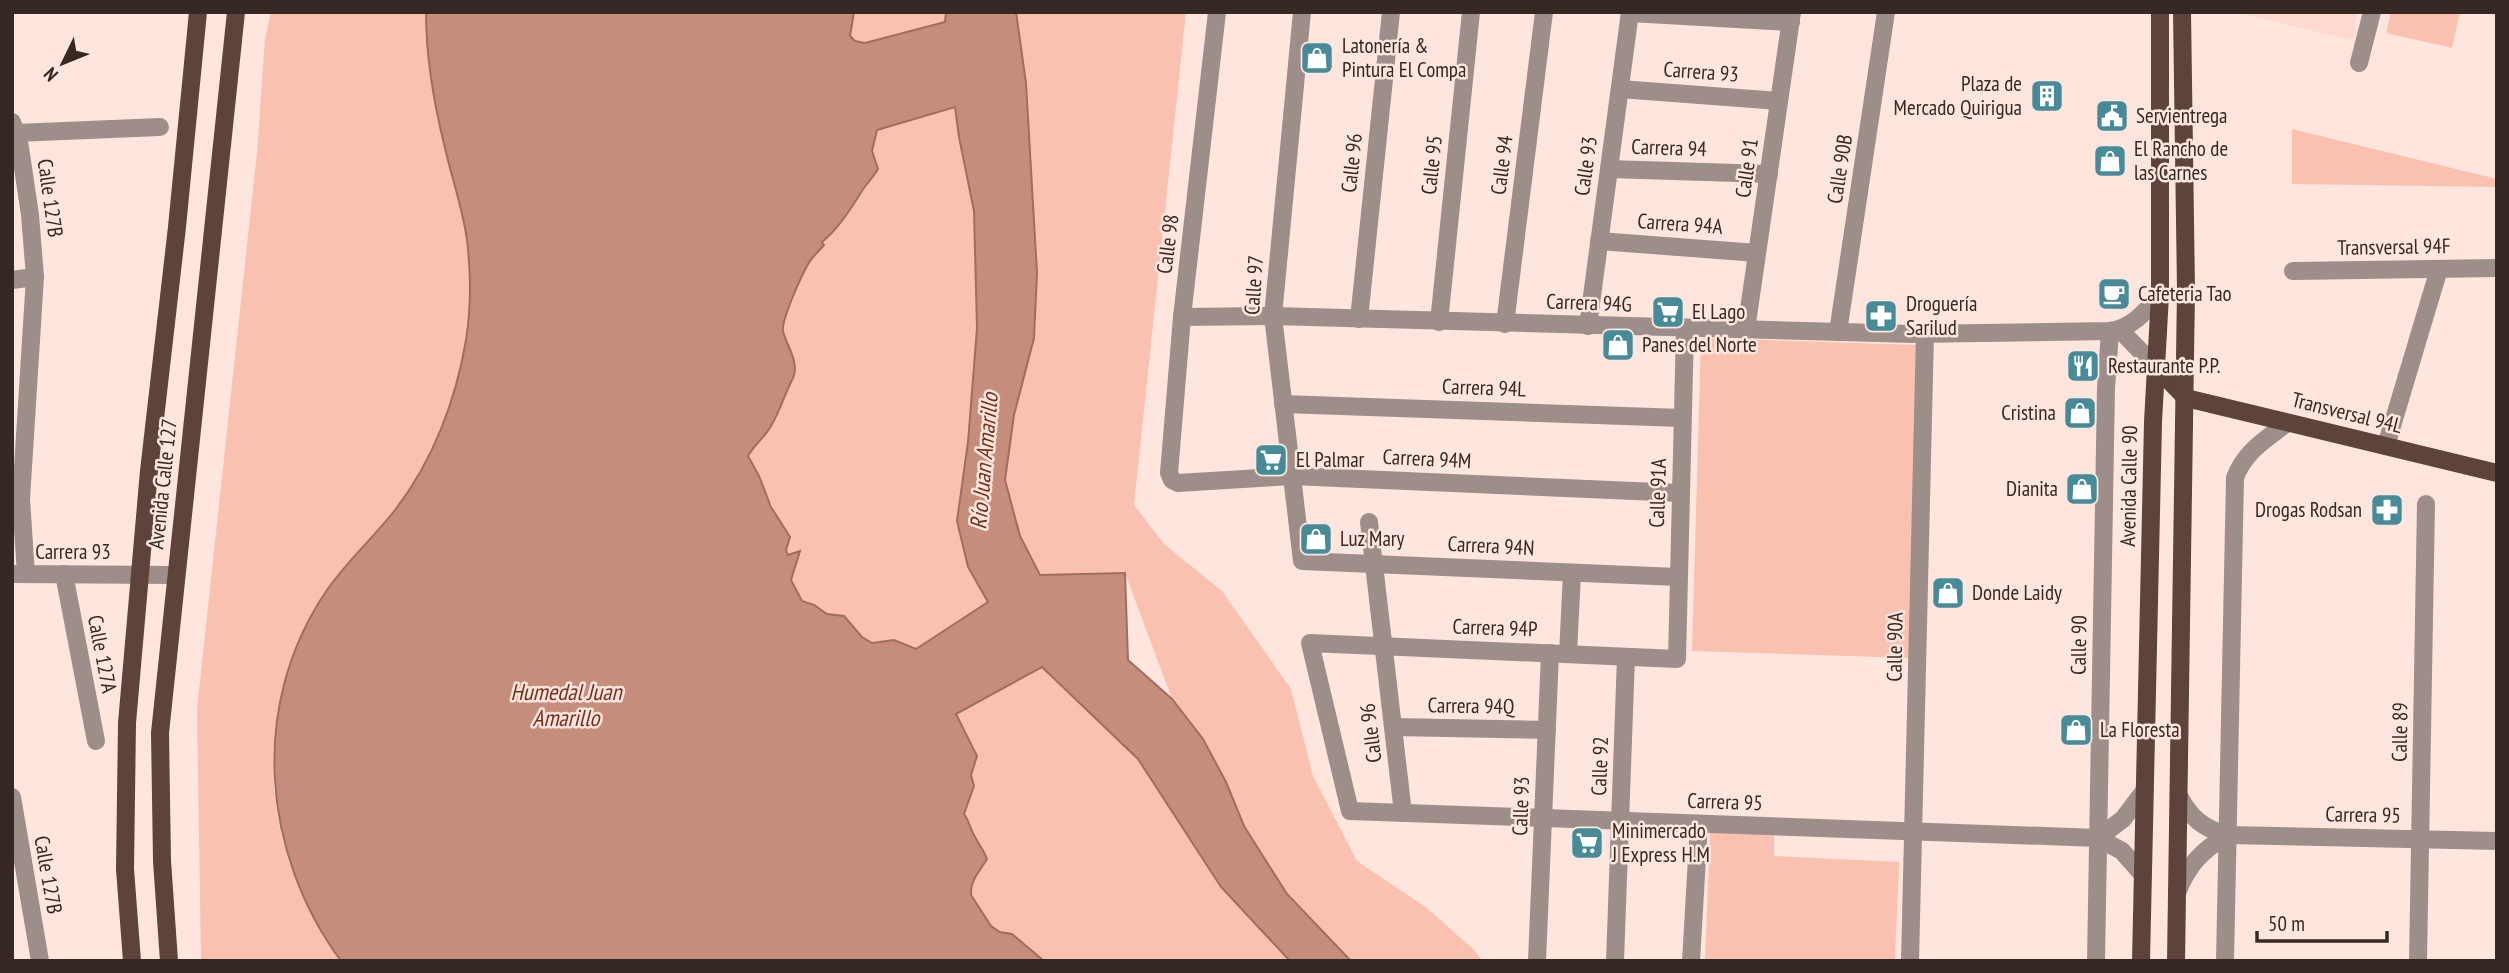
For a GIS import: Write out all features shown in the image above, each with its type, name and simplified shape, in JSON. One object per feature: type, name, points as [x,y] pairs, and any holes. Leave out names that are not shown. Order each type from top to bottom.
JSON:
[{"type":"main road","name":"Avenida Calle 127","points":[[132,961],[125,869],[127,723],[139,575],[198,12]]},
{"type":"main road","name":"Avenida Calle 127","points":[[169,961],[162,861],[160,733],[236,12]]},
{"type":"main road","name":"Avenida Calle 90","points":[[2141,961],[2160,295],[2160,12]]},
{"type":"main road","points":[[2176,961],[2186,398],[2182,12]]},
{"type":"main road","points":[[2156,368],[2186,398]]},
{"type":"main road","name":"Transversal 94L","points":[[2186,398],[2497,473]]},
{"type":"street","name":"Calle 98","points":[[1172,480],[1169,473],[1182,317],[1217,12]]},
{"type":"street","name":"Calle 97","points":[[1302,12],[1273,316],[1302,561]]},
{"type":"street","name":"Calle 96","points":[[1359,319],[1391,12]]},
{"type":"street","name":"Calle 95","points":[[1439,322],[1471,12]]},
{"type":"street","name":"Calle 94","points":[[1505,324],[1544,12]]},
{"type":"street","name":"Calle 90B","points":[[1838,332],[1886,12]]},
{"type":"street","points":[[2359,63],[2372,12]]},
{"type":"street","points":[[1630,13],[1791,17]]},
{"type":"street","name":"Calle 93","points":[[1588,326],[1630,13]]},
{"type":"street","name":"Calle 91","points":[[1746,330],[1791,17]]},
{"type":"street","name":"Carrera 93","points":[[1620,89],[1779,101]]},
{"type":"street","points":[[15,134],[160,127]]},
{"type":"street","name":"Calle 127B","points":[[15,134],[33,235],[35,277],[19,574]]},
{"type":"street","name":"Carrera 94","points":[[1609,169],[1769,174]]},
{"type":"street","name":"Carrera 94A","points":[[1599,241],[1757,253]]},
{"type":"street","name":"Transversal 94F","points":[[2293,271],[2497,268]]},
{"type":"street","points":[[2386,446],[2439,269]]},
{"type":"street","points":[[12,280],[35,277]]},
{"type":"street","points":[[2156,368],[2115,330],[2134,321],[2160,295]]},
{"type":"street","name":"Carrera 94G","points":[[1182,317],[1273,316],[1925,334],[2115,330]]},
{"type":"street","name":"Calle 91A","points":[[1677,659],[1685,329]]},
{"type":"street","name":"Calle 90","points":[[2096,961],[2106,388],[2115,330]]},
{"type":"street","name":"Calle 90A","points":[[1910,961],[1925,334]]},
{"type":"street","name":"Carrera 94L","points":[[1283,404],[1682,418]]},
{"type":"street","points":[[2225,961],[2235,478],[2239,466],[2250,452],[2287,423]]},
{"type":"street","name":"Carrera 94M","points":[[1172,480],[1178,483],[1292,476],[1680,493]]},
{"type":"street","name":"Calle 89","points":[[2418,961],[2426,504]]},
{"type":"street","name":"Calle 96","points":[[1369,522],[1403,813]]},
{"type":"street","name":"Carrera 94N","points":[[1302,561],[1678,577]]},
{"type":"street","points":[[1568,654],[1572,573]]},
{"type":"street","name":"Carrera 93","points":[[19,574],[176,575]]},
{"type":"street","name":"Calle 127A","points":[[64,574],[96,741]]},
{"type":"street","name":"Carrera 94P","points":[[1350,811],[1310,643],[1677,659]]},
{"type":"street","name":"Calle 93","points":[[1537,961],[1550,653]]},
{"type":"street","name":"Calle 92","points":[[1615,961],[1626,657]]},
{"type":"street","name":"Carrera 94Q","points":[[1393,727],[1547,730]]},
{"type":"street","points":[[2143,875],[2122,851],[2098,838],[2123,818],[2145,790]]},
{"type":"street","name":"Carrera 95","points":[[2179,796],[2197,823],[2228,835],[2497,841]]},
{"type":"street","name":"Calle 127B","points":[[12,797],[40,961]]},
{"type":"street","name":"Carrera 95","points":[[1350,811],[2098,838]]},
{"type":"street","points":[[1691,961],[1699,824]]},
{"type":"street","points":[[2177,893],[2185,874],[2201,852],[2228,835]]},
{"type":"shaded area","points":[[271,12],[426,12],[434,98],[467,240],[469,316],[456,385],[432,450],[409,490],[343,569],[310,619],[277,721],[273,759],[274,790],[286,851],[308,909],[341,961],[201,961],[197,709],[257,152],[265,39]]},
{"type":"shaded area","points":[[854,12],[946,12],[945,22],[865,43],[855,41],[850,36]]},
{"type":"shaded area","points":[[1017,12],[1186,12],[1134,505],[1164,544],[1222,591],[1291,689],[1313,776],[1357,861],[1427,908],[1483,961],[1351,961],[1287,895],[1244,826],[1203,739],[1172,699],[1125,573],[1040,575],[1020,536],[1005,480],[1037,273],[1026,83]]},
{"type":"shaded area","points":[[2235,12],[2357,12],[2352,40]]},
{"type":"shaded area","points":[[2391,12],[2460,12],[2452,48],[2386,33]]},
{"type":"shaded area","points":[[955,107],[974,211],[977,328],[968,442],[957,521],[968,567],[988,602],[916,649],[894,640],[873,643],[862,637],[844,616],[827,614],[802,601],[791,580],[799,552],[788,555],[779,520],[748,456],[772,425],[786,396],[787,385],[792,379],[793,361],[784,334],[783,319],[806,266],[824,246],[822,242],[843,222],[878,169],[872,151],[877,130]]},
{"type":"shaded area","points":[[2292,129],[2497,179],[2497,187],[2292,184]]},
{"type":"shaded area","points":[[1701,338],[1919,345],[1910,658],[1692,651]]},
{"type":"shaded area","points":[[1042,667],[1138,759],[1221,887],[1290,961],[1044,961],[1019,940],[991,926],[970,891],[977,871],[987,859],[964,814],[974,787],[971,775],[976,761],[973,748],[956,714]]},
{"type":"shaded area","points":[[1710,832],[1774,835],[1774,856],[1899,862],[1895,961],[1705,961]]},
{"type":"water","name":"Humedal Juan Amarillo","points":[[426,12],[854,12],[850,36],[855,41],[865,43],[945,22],[946,12],[1016,12],[1026,83],[1037,273],[1034,338],[1014,415],[1005,480],[1020,536],[1040,575],[1125,573],[1128,660],[1172,699],[1203,739],[1226,782],[1244,826],[1287,894],[1351,961],[1290,961],[1221,887],[1138,759],[1042,667],[956,714],[977,756],[971,775],[974,786],[964,814],[987,859],[974,880],[971,895],[991,926],[1000,932],[1012,934],[1044,961],[341,961],[314,918],[294,873],[281,826],[275,777],[276,729],[285,681],[302,634],[327,590],[395,510],[421,471],[441,429],[462,363],[470,303],[467,240],[437,115]],"holes":[[[955,107],[974,211],[977,328],[968,442],[957,521],[968,567],[988,602],[916,649],[894,640],[872,643],[862,637],[844,616],[827,614],[802,601],[791,580],[800,551],[788,555],[786,550],[790,537],[771,507],[748,456],[769,430],[795,372],[794,360],[783,331],[792,299],[808,263],[878,169],[872,151],[877,130]]]},
{"type":"place","name":"Latonería & Pintura El Compa","points":[[1317,58]]},
{"type":"place","name":"Plaza de Mercado Quirigua","points":[[2047,96]]},
{"type":"place","name":"Servientrega","points":[[2112,116]]},
{"type":"place","name":"El Rancho de las Carnes","points":[[2110,161]]},
{"type":"place","name":"Cafeteria Tao","points":[[2114,294]]},
{"type":"place","name":"El Lago","points":[[1668,312]]},
{"type":"place","name":"Droguería Sarilud","points":[[1881,316]]},
{"type":"place","name":"Panes del Norte","points":[[1618,345]]},
{"type":"place","name":"Restaurante P.P.","points":[[2083,366]]},
{"type":"place","name":"Cristina","points":[[2080,413]]},
{"type":"place","name":"El Palmar","points":[[1271,460]]},
{"type":"place","name":"Dianita","points":[[2082,489]]},
{"type":"place","name":"Drogas Rodsan","points":[[2387,510]]},
{"type":"place","name":"Luz Mary","points":[[1316,539]]},
{"type":"place","name":"Donde Laidy","points":[[1948,593]]},
{"type":"place","name":"La Floresta","points":[[2076,730]]},
{"type":"place","name":"Minimercado J Express H.M","points":[[1587,843]]},
{"type":"water label","name":"Río Juan Amarillo","points":[[984,461]]}]
